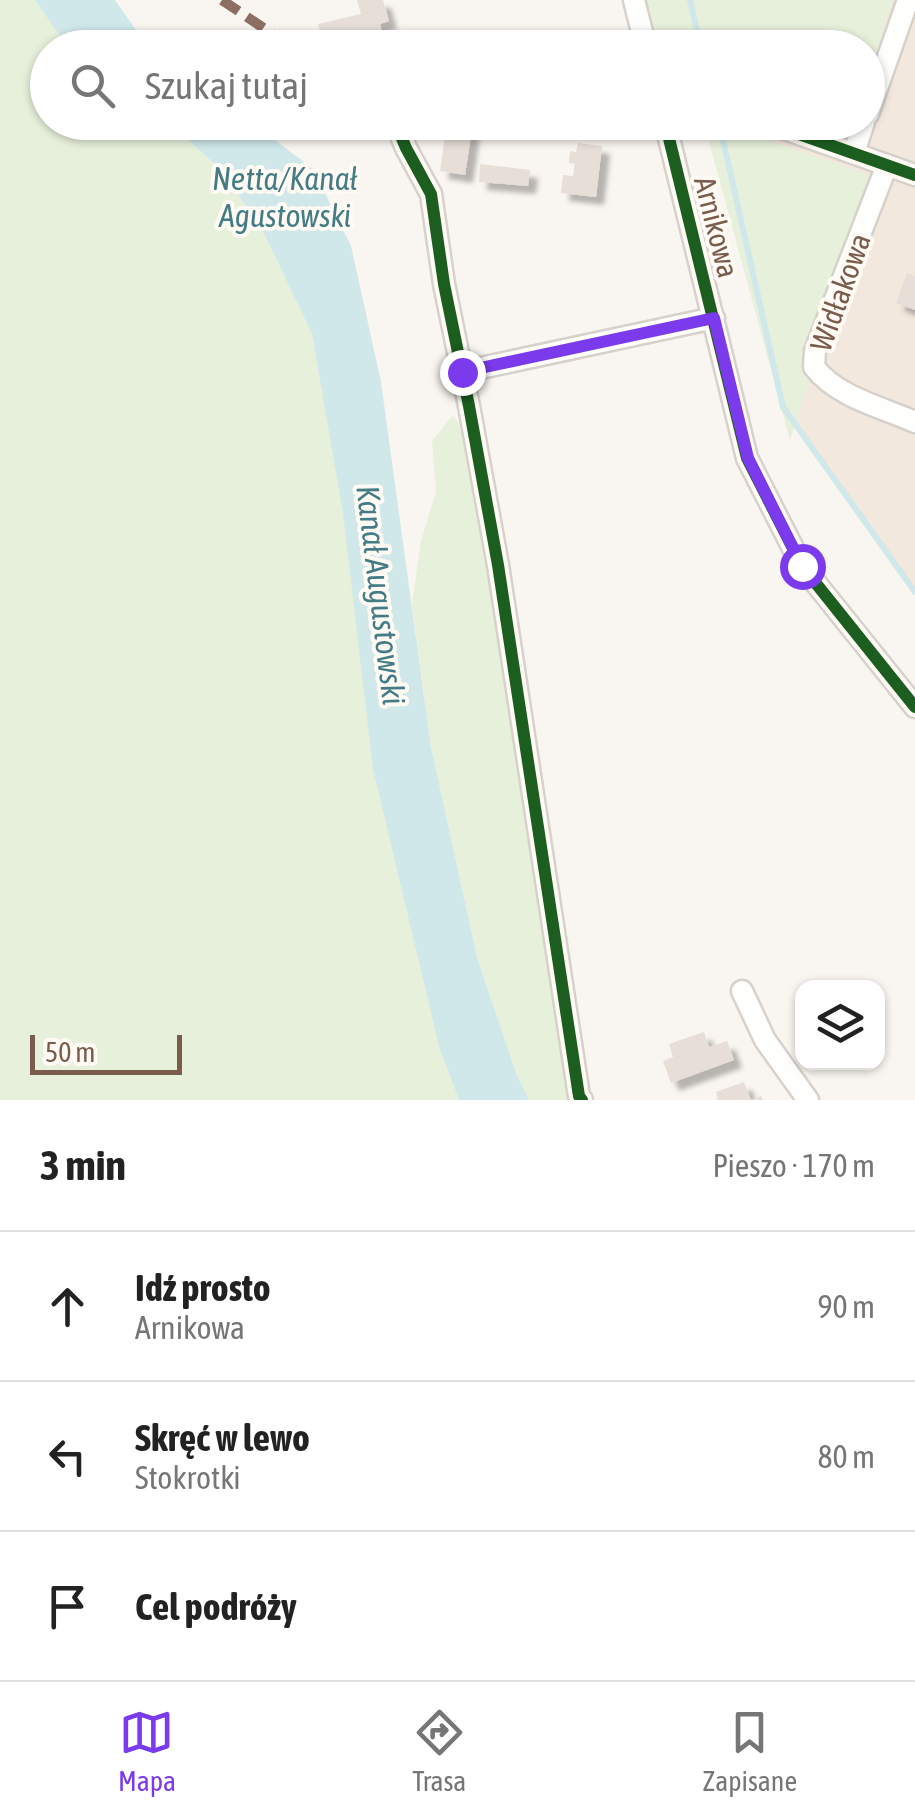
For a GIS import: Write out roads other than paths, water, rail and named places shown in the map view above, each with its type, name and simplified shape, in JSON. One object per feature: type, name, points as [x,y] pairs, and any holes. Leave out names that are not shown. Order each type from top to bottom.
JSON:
[{"type":"street","points":[[634,0],[642,30]]},
{"type":"street","points":[[885,66],[908,0]]},
{"type":"street","points":[[403,140],[431,194],[444,284],[498,565],[582,1100]]},
{"type":"street","name":"Arnikowa","points":[[670,140],[748,458],[802,566],[915,707]]},
{"type":"street","points":[[817,140],[915,175]]},
{"type":"street","points":[[854,153],[858,140]]},
{"type":"street","name":"Widłakowa","points":[[887,165],[815,351],[814,367],[836,388],[915,422]]},
{"type":"street","points":[[462,372],[714,318]]},
{"type":"street","points":[[742,991],[766,1040],[808,1100]]},
{"type":"water","points":[[35,0],[115,0],[136,30],[56,30]]},
{"type":"water","name":"Netta/Kanał Agustowski","points":[[188,140],[275,140],[313,169],[351,246],[381,382],[431,747],[477,957],[529,1100],[459,1100],[440,1050],[373,769],[343,513],[312,334],[260,225],[218,167]]},
{"type":"waterway","points":[[690,0],[697,30]]},
{"type":"waterway","points":[[723,140],[783,407],[915,592]]},
{"type":"water label","name":"Kanał Augustowski","points":[[381,595]]}]
